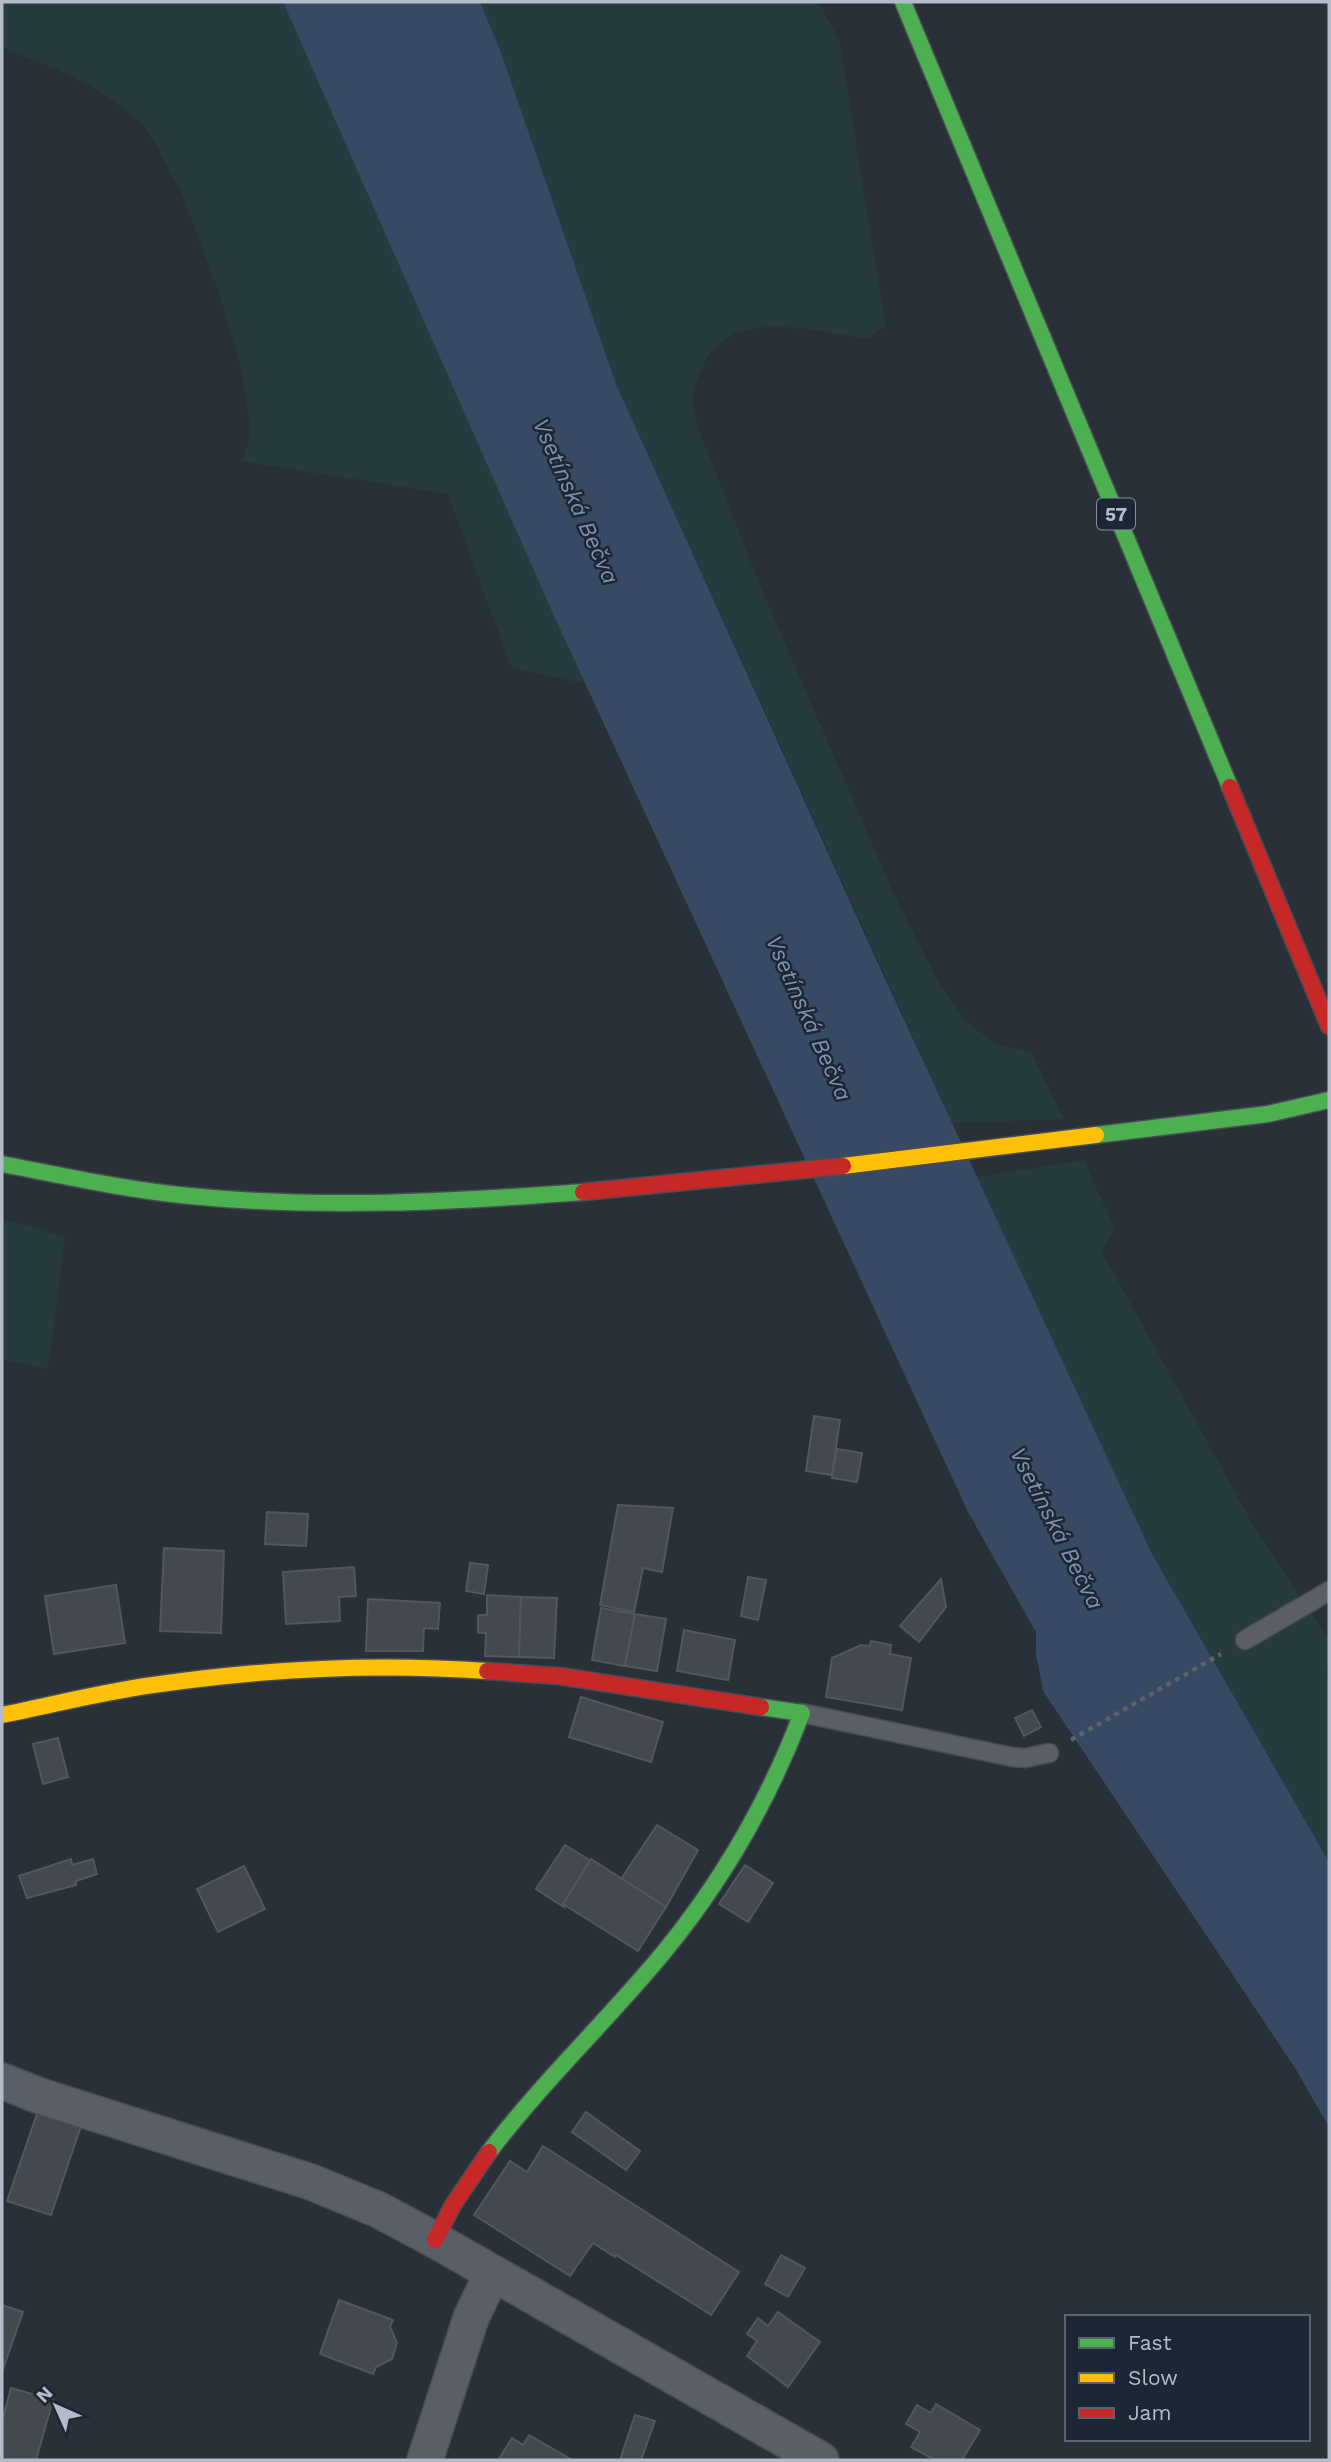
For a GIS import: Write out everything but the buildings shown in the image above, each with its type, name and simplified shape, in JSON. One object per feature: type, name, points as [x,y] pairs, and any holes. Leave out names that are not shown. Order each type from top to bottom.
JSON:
[{"type":"street","name":"57","points":[[903,2],[1329,1026]]},
{"type":"street","points":[[2,1164],[150,1191],[214,1198],[295,1202],[442,1201],[686,1184],[1268,1114],[1329,1100]]},
{"type":"street","points":[[2,1716],[150,1685],[253,1672],[329,1669],[458,1669],[559,1676],[802,1713],[787,1757],[770,1789],[701,1902],[642,1979],[507,2131],[456,2198],[435,2239]]},
{"type":"street","points":[[2,2081],[40,2096],[312,2182],[379,2210],[435,2239],[821,2460]]},
{"type":"street","points":[[425,2460],[471,2318],[492,2274]]},
{"type":"lane","points":[[1245,1640],[1329,1591]]},
{"type":"lane","points":[[802,1713],[1012,1757],[1049,1753]]},
{"type":"path","points":[[1049,1753],[1245,1640]]},
{"type":"green space","points":[[2,2],[283,2],[585,684],[511,667],[448,494],[242,461],[249,441],[249,416],[241,368],[219,293],[181,192],[154,141],[140,121],[95,88],[2,48]]},
{"type":"green space","points":[[480,2],[819,2],[839,40],[886,325],[868,339],[801,328],[777,327],[754,329],[734,335],[716,346],[700,373],[693,399],[696,422],[761,588],[894,894],[940,985],[966,1022],[997,1044],[1031,1052],[1064,1119],[952,1123],[616,384],[499,47]]},
{"type":"green space","points":[[1084,1160],[1115,1229],[1102,1252],[1256,1530],[1329,1640],[1329,1862],[1152,1554],[977,1177]]},
{"type":"green space","points":[[2,1219],[65,1237],[48,1369],[2,1359]]},
{"type":"water","name":"Vsetínská Bečva","points":[[283,2],[480,2],[499,47],[616,384],[875,957],[1152,1554],[1329,1862],[1329,2127],[1295,2068],[1043,1691],[1036,1654],[1036,1632],[968,1512],[555,618]]},
{"type":"traffic: fast","points":[[903,2],[1230,787]]},
{"type":"traffic: fast","points":[[1096,1135],[1268,1114],[1329,1100]]},
{"type":"traffic: fast","points":[[2,1164],[143,1190],[239,1200],[387,1203],[583,1192]]},
{"type":"traffic: fast","points":[[489,2152],[531,2100],[664,1952],[725,1868],[775,1777],[802,1713],[761,1707]]},
{"type":"traffic: slow","points":[[843,1166],[1096,1135]]},
{"type":"traffic: slow","points":[[2,1715],[134,1688],[278,1671],[362,1668],[487,1671]]},
{"type":"traffic: jam","points":[[1230,787],[1329,1026]]},
{"type":"traffic: jam","points":[[583,1192],[843,1166]]},
{"type":"traffic: jam","points":[[487,1671],[559,1676],[761,1707]]},
{"type":"traffic: jam","points":[[435,2240],[453,2205],[489,2152]]}]
